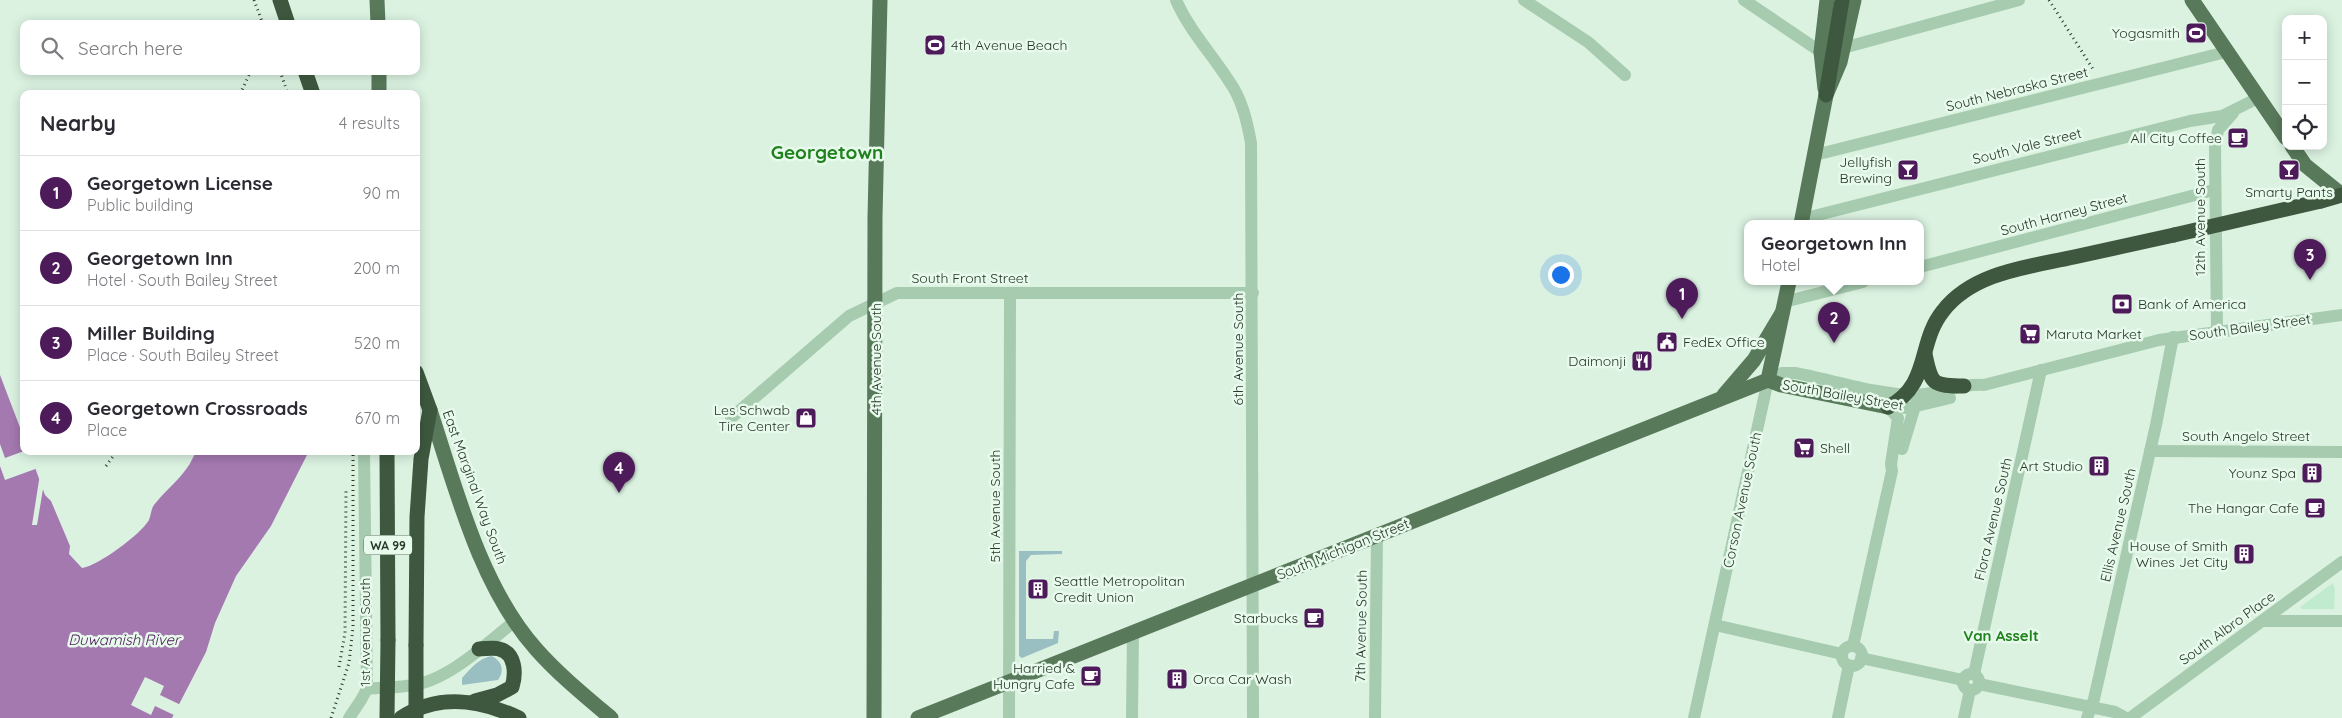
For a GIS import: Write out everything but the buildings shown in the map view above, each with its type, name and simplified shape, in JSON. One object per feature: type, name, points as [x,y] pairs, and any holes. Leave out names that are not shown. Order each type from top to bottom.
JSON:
[{"type":"highway","points":[[280,0],[287,20]]},
{"type":"highway","points":[[1826,95],[1841,6]]},
{"type":"highway","points":[[306,75],[312,90]]},
{"type":"highway","points":[[1888,406],[1911,400],[1924,352],[1942,311],[1957,296],[1980,282],[2008,272],[2342,197]]},
{"type":"highway","points":[[1924,352],[1928,372],[1933,382],[1943,386],[1964,386]]},
{"type":"highway","name":"East Marginal Way South","points":[[420,383],[430,410]]},
{"type":"highway","name":"WA 99","points":[[416,718],[417,517],[422,460],[430,410]]},
{"type":"highway","name":"WA 99","points":[[387,455],[387,718]]},
{"type":"highway","points":[[401,718],[419,708],[435,703],[472,702],[497,695],[512,686],[515,677],[512,661],[506,652],[499,649],[479,649]]},
{"type":"highway","points":[[472,702],[489,706],[519,718]]},
{"type":"main road","points":[[377,0],[378,20]]},
{"type":"main road","name":"4th Avenue South","points":[[874,718],[880,0]]},
{"type":"main road","points":[[1826,95],[1821,52],[1827,0]]},
{"type":"main road","points":[[1801,220],[1826,95],[1844,48],[1854,0]]},
{"type":"main road","points":[[2192,0],[2282,132]]},
{"type":"main road","points":[[378,75],[379,90]]},
{"type":"main road","points":[[2295,150],[2305,165],[2342,197]]},
{"type":"main road","name":"Corson Avenue South","points":[[1768,380],[1788,285]]},
{"type":"main road","points":[[1722,398],[1749,367],[1783,308]]},
{"type":"main road","name":"South Michigan Street","points":[[918,718],[1768,380]]},
{"type":"main road","name":"South Bailey Street","points":[[1768,380],[1781,385],[1888,406]]},
{"type":"main road","name":"East Marginal Way South","points":[[430,410],[479,552],[515,621],[535,648],[560,674],[611,718]]},
{"type":"street","name":"6th Avenue South","points":[[1176,0],[1193,32],[1230,82],[1247,122],[1252,158],[1253,718]]},
{"type":"street","points":[[1526,0],[1588,42],[1625,75]]},
{"type":"street","points":[[1744,0],[1821,52]]},
{"type":"street","points":[[1844,48],[2019,0]]},
{"type":"street","name":"South Nebraska Street","points":[[1815,156],[2226,52]]},
{"type":"street","name":"South Vale Street","points":[[1809,220],[2235,111],[2258,98]]},
{"type":"street","name":"12th Avenue South","points":[[2217,330],[2214,190],[2216,137],[2223,123],[2235,111]]},
{"type":"street","name":"South Harney Street","points":[[1924,266],[2214,190]]},
{"type":"street","points":[[1783,308],[1854,285]]},
{"type":"street","name":"South Front Street","points":[[731,418],[842,321],[857,310],[897,293],[1253,293]]},
{"type":"street","name":"5th Avenue South","points":[[1009,718],[1010,293]]},
{"type":"street","name":"South Bailey Street","points":[[1911,400],[1926,394],[1964,386],[1984,385],[2173,337],[2342,315]]},
{"type":"street","name":"Ellis Avenue South","points":[[2088,713],[2094,699],[2150,451],[2173,337]]},
{"type":"street","name":"Flora Avenue South","points":[[1964,718],[2041,370]]},
{"type":"street","name":"South Bailey Street","points":[[1768,380],[1782,373],[1796,373],[1911,400],[1979,390],[1984,385]]},
{"type":"street","name":"Corson Avenue South","points":[[1694,718],[1768,380]]},
{"type":"street","points":[[1892,471],[1898,466],[1911,400]]},
{"type":"street","points":[[1853,646],[1892,471],[1891,464],[1898,418],[1888,406]]},
{"type":"street","name":"South Angelo Street","points":[[2150,451],[2342,452]]},
{"type":"street","name":"1st Avenue South","points":[[349,718],[362,700],[366,689],[364,455]]},
{"type":"street","name":"7th Avenue South","points":[[1375,718],[1377,535]]},
{"type":"street","name":"South Albro Place","points":[[2130,718],[2342,562]]},
{"type":"street","points":[[366,689],[415,685],[433,679],[479,649],[515,621]]},
{"type":"street","points":[[2263,621],[2342,621]]},
{"type":"street","points":[[1715,625],[1842,654]]},
{"type":"street","points":[[1132,718],[1133,632]]},
{"type":"street","points":[[1853,646],[1860,651],[1862,658]]},
{"type":"street","points":[[1853,646],[1846,648],[1842,654],[1843,660],[1849,665],[1856,665],[1862,658]]},
{"type":"street","points":[[1862,658],[1972,682],[2088,713],[2116,712],[2126,718]]},
{"type":"street","points":[[1838,718],[1849,665]]},
{"type":"shaded area","points":[[1019,551],[1062,551],[1062,554],[1031,555],[1026,561],[1026,639],[1053,639],[1054,631],[1059,631],[1058,643],[1022,658],[1019,656]]},
{"type":"shaded area","points":[[2333,583],[2335,590],[2334,609],[2302,609],[2300,607]]},
{"type":"shaded area","points":[[491,656],[498,660],[501,666],[502,670],[498,680],[462,685],[462,678],[472,667],[482,659]]},
{"type":"water","name":"Duwamish River","points":[[0,375],[20,428],[20,455],[30,455],[45,495],[51,501],[70,546],[69,554],[82,568],[108,556],[129,541],[144,526],[149,520],[154,505],[183,473],[195,455],[307,455],[271,526],[236,576],[215,623],[206,652],[172,718],[0,718]]},
{"type":"pier","points":[[0,444],[5,458],[20,452],[20,455],[33,455],[38,468],[5,480],[0,466]]},
{"type":"pier","points":[[40,474],[44,483],[37,525],[32,525]]},
{"type":"pier","points":[[145,677],[164,686],[160,695],[181,705],[176,716],[155,706],[151,715],[131,705]]},
{"type":"railway","points":[[254,0],[262,20]]},
{"type":"railway","points":[[2049,0],[2093,69]]},
{"type":"railway","points":[[242,90],[249,75]]},
{"type":"railway","points":[[281,75],[287,90]]},
{"type":"railway","points":[[106,466],[114,455]]},
{"type":"railway","points":[[331,718],[349,663],[353,627],[353,455]]},
{"type":"railway","points":[[339,667],[345,633],[346,491]]},
{"type":"place","name":"Yogasmith","points":[[2196,33]]},
{"type":"place","name":"4th Avenue Beach","points":[[935,45]]},
{"type":"place","name":"All City Coffee","points":[[2238,138]]},
{"type":"place","name":"Jellyfish Brewing","points":[[1908,170]]},
{"type":"place","name":"Smarty Pants","points":[[2289,170]]},
{"type":"place","name":"Miller Building","points":[[2310,280]]},
{"type":"place","name":"Bank of America","points":[[2122,304]]},
{"type":"place","name":"Georgetown License","points":[[1682,319]]},
{"type":"place","name":"Maruta Market","points":[[2030,334]]},
{"type":"place","name":"FedEx Office","points":[[1667,342]]},
{"type":"place","name":"Georgetown Inn","points":[[1834,343]]},
{"type":"place","name":"Daimonji","points":[[1642,361]]},
{"type":"place","name":"Les Schwab Tire Center","points":[[806,418]]},
{"type":"place","name":"Shell","points":[[1804,448]]},
{"type":"place","name":"Art Studio","points":[[2099,466]]},
{"type":"place","name":"Younz Spa","points":[[2312,473]]},
{"type":"place","name":"Georgetown Crossroads","points":[[619,493]]},
{"type":"place","name":"The Hangar Cafe","points":[[2315,508]]},
{"type":"place","name":"House of Smith Wines Jet City","points":[[2244,554]]},
{"type":"place","name":"Seattle Metropolitan Credit Union","points":[[1038,589]]},
{"type":"place","name":"Starbucks","points":[[1314,618]]},
{"type":"place","name":"Harried & Hungry Cafe","points":[[1091,676]]},
{"type":"place","name":"Orca Car Wash","points":[[1177,679]]},
{"type":"district","name":"Georgetown","points":[[827,152]]},
{"type":"district","name":"Van Asselt","points":[[2001,635]]}]
